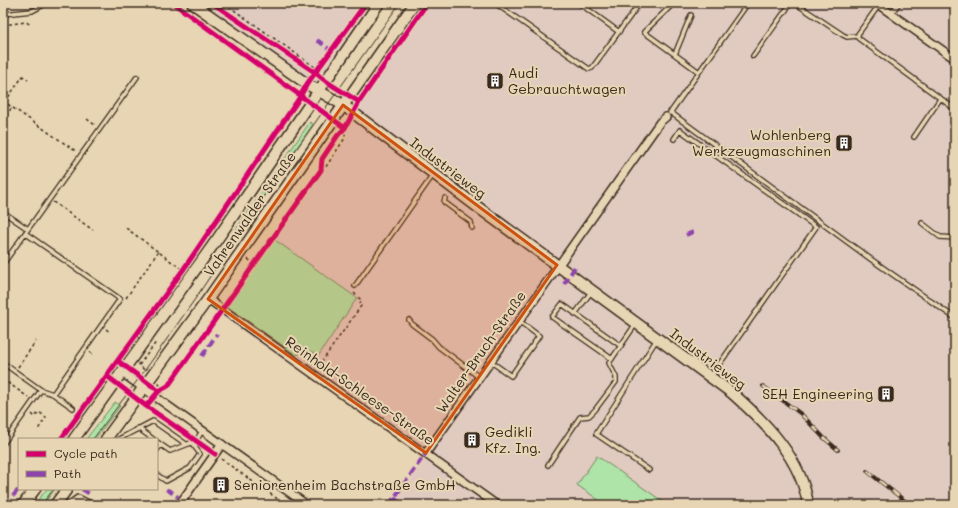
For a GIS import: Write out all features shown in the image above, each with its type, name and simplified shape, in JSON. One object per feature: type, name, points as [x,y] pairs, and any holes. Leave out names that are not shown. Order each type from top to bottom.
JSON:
[{"type":"main road","name":"Industrieweg","points":[[192,3],[319,91],[343,105],[557,265],[711,377],[755,414],[774,435],[791,459],[802,482],[808,505]]},
{"type":"main road","name":"Vahrenwalder Straße","points":[[75,438],[218,238],[379,3]]},
{"type":"main road","name":"Vahrenwalder Straße","points":[[107,438],[136,398],[146,381],[241,254],[415,3]]},
{"type":"main road","points":[[23,505],[34,490]]},
{"type":"main road","points":[[55,505],[66,490]]},
{"type":"street","points":[[877,4],[955,59]]},
{"type":"street","points":[[557,265],[660,122],[668,115]]},
{"type":"street","name":"Walter-Bruch-Straße","points":[[426,453],[557,265]]},
{"type":"street","name":"Reinhold-Schleese-Straße","points":[[208,299],[497,505]]},
{"type":"street","points":[[122,373],[146,381],[157,394],[202,431],[307,505]]},
{"type":"street","points":[[179,505],[222,444]]},
{"type":"street","points":[[70,505],[78,499],[90,505]]},
{"type":"lane","points":[[3,14],[32,11],[47,3]]},
{"type":"lane","points":[[495,3],[589,69],[592,68],[640,3]]},
{"type":"lane","points":[[579,3],[619,32]]},
{"type":"lane","points":[[674,3],[644,32],[699,72]]},
{"type":"lane","points":[[748,3],[668,115],[955,318]]},
{"type":"lane","points":[[753,56],[792,3]]},
{"type":"lane","points":[[795,3],[843,35],[847,37],[857,36],[955,110]]},
{"type":"lane","points":[[891,14],[899,3]]},
{"type":"lane","points":[[857,36],[877,4]]},
{"type":"lane","points":[[674,54],[691,15]]},
{"type":"lane","points":[[3,264],[137,77]]},
{"type":"lane","points":[[914,137],[940,99]]},
{"type":"lane","points":[[674,139],[680,130],[816,227],[711,377]]},
{"type":"lane","points":[[355,286],[434,174]]},
{"type":"lane","points":[[445,198],[444,202],[471,222],[472,228]]},
{"type":"lane","points":[[3,212],[28,229]]},
{"type":"lane","points":[[922,223],[940,236],[955,238]]},
{"type":"lane","points":[[25,233],[120,299],[53,394]]},
{"type":"lane","points":[[575,314],[592,290]]},
{"type":"lane","points":[[612,359],[552,317],[562,304],[621,346]]},
{"type":"lane","points":[[409,320],[412,324],[432,338],[439,347],[479,377]]},
{"type":"lane","points":[[490,361],[511,376],[539,336],[518,321]]},
{"type":"lane","points":[[548,465],[580,417],[590,416],[616,382],[616,377],[610,367],[612,359],[636,323]]},
{"type":"lane","points":[[649,470],[596,434],[657,338]]},
{"type":"lane","points":[[3,363],[41,390],[53,394],[73,408]]},
{"type":"lane","points":[[3,444],[41,390]]},
{"type":"lane","points":[[121,438],[153,421],[186,444]]},
{"type":"lane","points":[[138,428],[152,438]]},
{"type":"lane","points":[[158,443],[170,451],[196,441],[202,431]]},
{"type":"lane","points":[[158,476],[166,481],[190,468],[200,454],[191,442]]},
{"type":"lane","points":[[158,449],[161,445]]},
{"type":"path","points":[[224,3],[319,70]]},
{"type":"path","points":[[3,25],[26,22],[32,24]]},
{"type":"path","points":[[252,30],[316,73],[325,82]]},
{"type":"path","points":[[28,80],[23,76],[4,101],[81,155]]},
{"type":"path","points":[[3,121],[12,107]]},
{"type":"path","points":[[87,119],[100,128]]},
{"type":"path","points":[[333,120],[345,128]]},
{"type":"path","points":[[338,135],[345,128]]},
{"type":"path","points":[[321,170],[325,168],[345,138],[345,128]]},
{"type":"path","points":[[321,170],[322,159]]},
{"type":"path","points":[[49,199],[93,230]]},
{"type":"path","points":[[126,228],[182,270]]},
{"type":"path","points":[[218,238],[254,264]]},
{"type":"path","points":[[154,257],[158,252]]},
{"type":"path","points":[[310,372],[361,306],[359,304],[362,301],[354,293],[355,286]]},
{"type":"path","points":[[15,372],[36,341]]},
{"type":"path","points":[[157,341],[139,365],[146,381],[157,394]]},
{"type":"path","points":[[3,379],[34,401]]},
{"type":"path","points":[[136,398],[146,406],[157,394],[168,386]]},
{"type":"path","points":[[27,410],[35,417],[39,412],[46,417],[37,431]]},
{"type":"path","points":[[215,454],[286,505]]},
{"type":"highlighted area","points":[[343,105],[557,265],[426,453],[208,299]]},
{"type":"shaded area","points":[[192,3],[379,3],[319,91]]},
{"type":"shaded area","points":[[429,3],[955,3],[955,505],[393,505],[426,458],[221,316],[348,136],[345,128],[359,102]]},
{"type":"green space","points":[[310,122],[313,124],[229,246],[226,244]]},
{"type":"green space","points":[[275,240],[357,298],[319,355],[308,351],[296,355],[228,307]]},
{"type":"green space","points":[[115,402],[120,406],[96,438],[87,438]]},
{"type":"green space","points":[[597,456],[668,505],[606,505],[577,485]]},
{"type":"green space","points":[[46,490],[54,490],[43,505],[34,505]]},
{"type":"tram line","points":[[94,438],[143,373],[195,299],[273,182],[400,3]]},
{"type":"tram line","points":[[41,505],[53,490]]},
{"type":"railway","points":[[763,386],[801,414],[838,450]]},
{"type":"railway","points":[[867,471],[910,505]]},
{"type":"marked path","points":[[317,40],[332,51]]},
{"type":"marked path","points":[[686,235],[693,232]]},
{"type":"marked path","points":[[564,284],[575,267]]},
{"type":"marked path","points":[[202,356],[217,334]]},
{"type":"marked path","points":[[389,505],[426,453]]},
{"type":"marked path","points":[[5,505],[18,490]]},
{"type":"marked path","points":[[84,490],[91,495]]},
{"type":"marked path","points":[[167,492],[168,490],[178,497]]},
{"type":"marked path","points":[[394,498],[403,505]]},
{"type":"cycle path","points":[[173,3],[345,128]]},
{"type":"cycle path","points":[[212,3],[316,73],[331,85],[359,102]]},
{"type":"cycle path","points":[[62,438],[183,270],[298,100],[307,84],[366,3]]},
{"type":"cycle path","points":[[146,406],[159,391],[168,386],[321,170],[322,159],[338,135],[345,128],[359,102],[427,3]]},
{"type":"cycle path","points":[[118,361],[159,391]]},
{"type":"cycle path","points":[[107,376],[146,406],[215,454]]},
{"type":"place","name":"Audi Gebrauchtwagen","points":[[495,81]]},
{"type":"place","name":"Wohlenberg Werkzeugmaschinen","points":[[844,143]]},
{"type":"place","name":"SEH Engineering","points":[[886,394]]},
{"type":"place","name":"Gedikli Kfz. Ing.","points":[[472,440]]},
{"type":"place","name":"Seniorenheim Bachstraße GmbH","points":[[221,485]]}]
